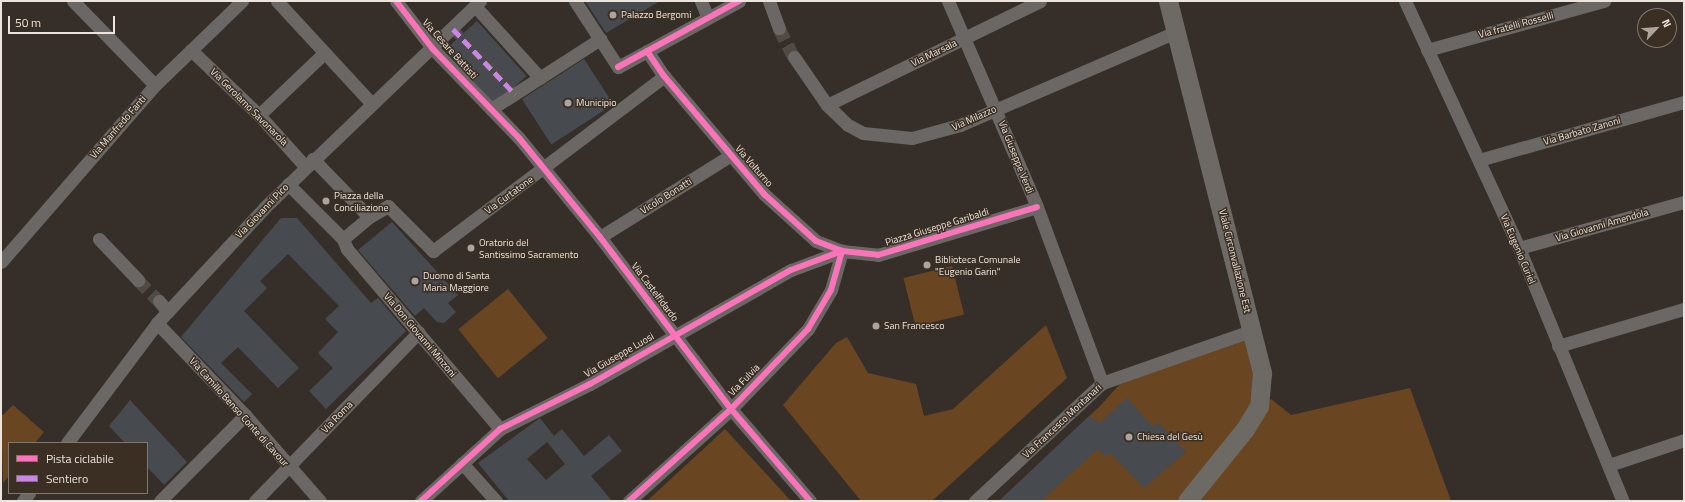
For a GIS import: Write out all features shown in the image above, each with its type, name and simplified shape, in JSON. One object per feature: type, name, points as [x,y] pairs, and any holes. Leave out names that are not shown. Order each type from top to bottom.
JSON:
[{"type":"main road","name":"Viale Circonvallazione Est","points":[[1168,1],[1253,330],[1262,373],[1259,406],[1188,501]]},
{"type":"street","points":[[73,1],[155,85]]},
{"type":"street","name":"Via Manfredo Fanti","points":[[1,262],[155,85],[242,1]]},
{"type":"street","points":[[277,1],[372,104]]},
{"type":"street","name":"Via Cesare Battisti","points":[[396,1],[433,49],[491,109],[544,169]]},
{"type":"street","points":[[575,1],[618,67],[739,1]]},
{"type":"street","points":[[701,1],[708,18]]},
{"type":"street","points":[[769,1],[779,28]]},
{"type":"street","name":"Via Giuseppe Verdi","points":[[948,1],[966,37],[1037,207],[1102,383]]},
{"type":"street","name":"Via Marsala","points":[[827,105],[1040,1]]},
{"type":"street","name":"Via Eugenio Curiel","points":[[1405,1],[1519,248],[1623,501]]},
{"type":"street","name":"Via fratelli Rosselli","points":[[1427,50],[1604,1]]},
{"type":"street","points":[[477,4],[540,78]]},
{"type":"street","name":"Via Giovanni Pico","points":[[68,442],[157,323],[309,162],[433,49],[477,4]]},
{"type":"street","name":"Via Milazzo","points":[[794,57],[827,105],[848,125],[863,133],[912,138],[938,133],[1176,32]]},
{"type":"street","points":[[491,109],[600,39]]},
{"type":"street","name":"Via Gerolamo Savonarola","points":[[191,50],[309,162]]},
{"type":"street","name":"Via Volturno","points":[[647,51],[664,76],[764,194],[816,241],[842,251]]},
{"type":"street","points":[[259,115],[324,53]]},
{"type":"street","name":"Via Curtatone","points":[[369,217],[388,206],[432,251],[544,169],[622,106],[664,76]]},
{"type":"street","name":"Via Barbato Zanoni","points":[[1479,160],[1684,102]]},
{"type":"street","name":"Vicolo Bonatti","points":[[600,237],[731,155]]},
{"type":"street","points":[[288,184],[343,239],[369,217],[309,162]]},
{"type":"street","name":"Via Castelfidardo","points":[[544,169],[600,237],[731,408],[810,501]]},
{"type":"street","name":"Via Giovanni Amendola","points":[[1519,248],[1684,202]]},
{"type":"street","name":"Piazza Giuseppe Garibaldi","points":[[842,251],[878,255],[1037,207]]},
{"type":"street","points":[[99,239],[138,280]]},
{"type":"street","name":"Via Don Giovanni Minzoni","points":[[343,239],[347,249],[500,429]]},
{"type":"street","name":"Via Giuseppe Luosi","points":[[422,501],[500,429],[590,384],[791,270],[842,251]]},
{"type":"street","name":"Via Fulvia","points":[[628,501],[731,408],[808,329],[831,290],[842,251]]},
{"type":"street","points":[[159,301],[168,312]]},
{"type":"street","points":[[1558,346],[1684,308]]},
{"type":"street","name":"Via Camillo Benso Conte di Cavour","points":[[157,323],[245,415],[320,501]]},
{"type":"street","name":"Via Francesco Montanari","points":[[975,501],[1102,383],[1253,330]]},
{"type":"street","name":"Via Roma","points":[[255,501],[419,332]]},
{"type":"street","points":[[160,501],[245,415]]},
{"type":"street","points":[[1609,465],[1684,440]]},
{"type":"street","points":[[462,463],[496,501]]},
{"type":"shaded area","points":[[952,266],[964,315],[916,327],[903,278]]},
{"type":"shaded area","points":[[508,289],[548,338],[498,378],[458,329]]},
{"type":"shaded area","points":[[1046,325],[1067,378],[932,501],[861,501],[783,405],[836,343],[847,337],[868,373],[916,384],[924,416],[953,409]]},
{"type":"shaded area","points":[[1253,330],[1259,406],[1185,501],[999,501],[1099,407],[1119,385]]},
{"type":"shaded area","points":[[1410,388],[1451,501],[1191,501],[1271,399],[1291,415]]},
{"type":"shaded area","points":[[13,405],[44,432],[36,442],[8,442],[8,477],[3,483],[1,413],[3,415]]},
{"type":"shaded area","points":[[725,429],[791,501],[647,501]]},
{"type":"building","name":"Palazzo Bergomi","points":[[585,1],[660,1],[606,33]]},
{"type":"building","points":[[477,21],[527,76],[495,105],[445,50]]},
{"type":"building","name":"Municipio","points":[[584,59],[613,104],[551,145],[522,99]]},
{"type":"building","points":[[281,218],[297,218],[371,303],[378,298],[406,331],[326,409],[309,391],[333,368],[318,353],[338,332],[325,319],[339,306],[288,254],[260,281],[267,288],[244,311],[299,368],[278,388],[238,347],[221,363],[252,394],[244,402],[181,337]]},
{"type":"building","name":"Duomo di Santa Maria Maggiore","points":[[392,222],[458,295],[448,303],[456,312],[444,323],[437,322],[424,308],[415,316],[358,250]]},
{"type":"building","name":"Chiesa del Gesù","points":[[1127,398],[1153,427],[1158,422],[1186,452],[1144,488],[1110,453],[1105,457],[1098,449],[1041,501],[999,501],[1089,416],[1100,423]]},
{"type":"building","points":[[130,400],[187,462],[164,485],[148,468],[148,442],[124,442],[109,426]]},
{"type":"building","points":[[540,418],[554,436],[562,429],[584,456],[609,435],[622,451],[591,476],[612,501],[509,501],[478,463]],"holes":[[[547,442],[565,464],[546,480],[527,459]]]},
{"type":"tunnel","points":[[779,28],[794,57]]},
{"type":"tunnel","points":[[453,29],[515,94]]},
{"type":"tunnel","points":[[138,280],[159,301]]},
{"type":"marked path","points":[[453,29],[515,94]]},
{"type":"cycle path","points":[[396,1],[433,49],[519,138],[600,237],[731,409],[810,501]]},
{"type":"cycle path","points":[[618,67],[739,1]]},
{"type":"cycle path","points":[[647,51],[664,76],[764,194],[816,241],[842,251],[878,255],[1037,207]]},
{"type":"cycle path","points":[[421,501],[500,429],[590,384],[791,270],[842,251]]},
{"type":"cycle path","points":[[629,501],[731,409],[808,329],[831,290],[842,251]]},
{"type":"place","name":"Palazzo Bergomi","points":[[613,15]]},
{"type":"place","name":"Municipio","points":[[568,103]]},
{"type":"place","name":"Piazza della Conciliazione","points":[[326,201]]},
{"type":"place","name":"Oratorio del Santissimo Sacramento","points":[[471,248]]},
{"type":"place","name":"Biblioteca Comunale \"Eugenio Garin\"","points":[[927,265]]},
{"type":"place","name":"Duomo di Santa Maria Maggiore","points":[[415,281]]},
{"type":"place","name":"San Francesco","points":[[876,326]]},
{"type":"place","name":"Chiesa del Gesù","points":[[1129,437]]}]
